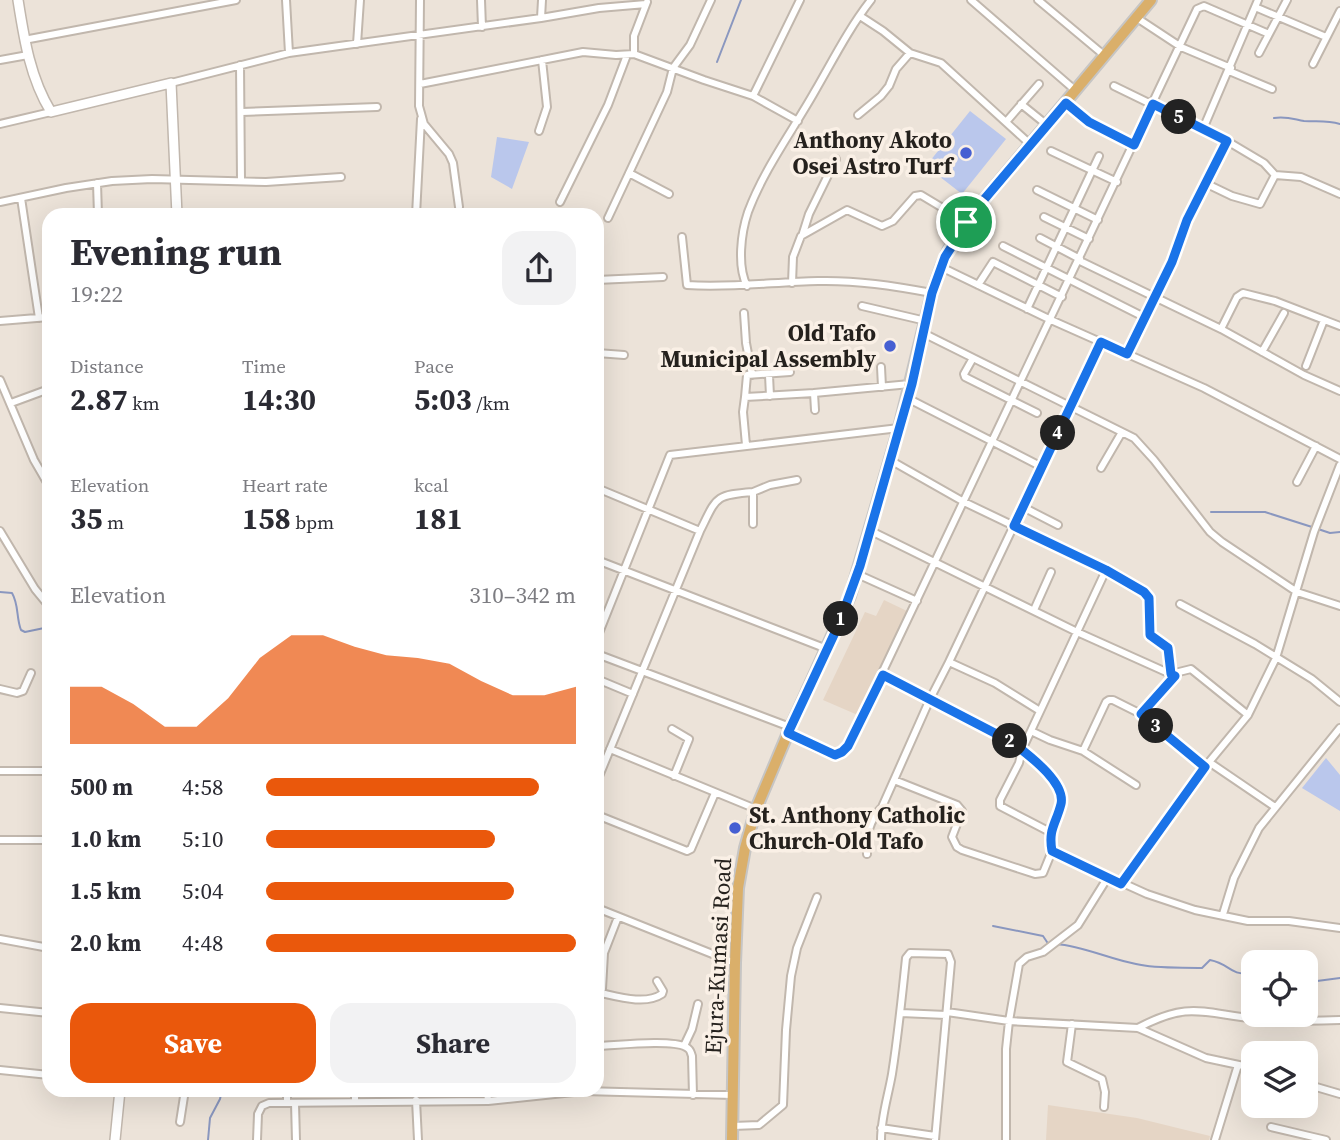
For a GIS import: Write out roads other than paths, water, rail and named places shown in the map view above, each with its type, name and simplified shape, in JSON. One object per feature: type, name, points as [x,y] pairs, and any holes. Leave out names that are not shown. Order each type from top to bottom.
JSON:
[{"type":"main road","name":"Ejura-Kumasi Road","points":[[733,1140],[735,963],[740,869],[757,810],[857,574],[912,384],[940,267],[966,222],[1151,0]]},
{"type":"street","points":[[18,0],[28,55],[43,100],[51,112]]},
{"type":"street","points":[[24,40],[236,0]]},
{"type":"street","points":[[286,0],[289,53]]},
{"type":"street","points":[[357,44],[360,0]]},
{"type":"street","points":[[416,208],[421,117],[421,0]]},
{"type":"street","points":[[481,0],[482,27]]},
{"type":"street","points":[[541,19],[542,0]]},
{"type":"street","points":[[608,218],[667,92],[673,68],[690,45],[710,0]]},
{"type":"street","points":[[752,96],[800,0]]},
{"type":"street","points":[[747,286],[742,271],[742,248],[748,215],[772,164],[871,0]]},
{"type":"street","points":[[971,0],[1076,92]]},
{"type":"street","points":[[1038,0],[1105,56]]},
{"type":"street","points":[[1259,54],[1287,0]]},
{"type":"street","points":[[0,124],[289,53],[541,19],[599,4],[647,2],[634,36],[631,54],[560,202]]},
{"type":"street","points":[[1203,129],[1256,4],[1278,17],[1326,37]]},
{"type":"street","points":[[604,656],[789,730],[831,754],[842,752],[848,746],[883,675],[1200,6],[1269,34]]},
{"type":"street","points":[[1313,64],[1340,11]]},
{"type":"street","points":[[860,16],[910,53],[940,63],[1031,145]]},
{"type":"street","points":[[1137,18],[1181,47],[1272,89]]},
{"type":"street","points":[[420,83],[583,52],[631,54],[752,96],[797,121]]},
{"type":"street","points":[[858,115],[881,96],[889,86],[896,69],[910,53]]},
{"type":"street","points":[[0,60],[28,55]]},
{"type":"street","points":[[539,131],[547,107],[542,60]]},
{"type":"street","points":[[240,65],[242,180]]},
{"type":"street","points":[[171,83],[177,208]]},
{"type":"street","points":[[1006,122],[1039,84]]},
{"type":"street","points":[[1114,86],[1227,141],[1265,163],[1275,175],[1301,177],[1340,194]]},
{"type":"street","points":[[1066,103],[1089,122],[1134,145]]},
{"type":"street","points":[[1021,104],[1047,126]]},
{"type":"street","points":[[242,112],[377,107]]},
{"type":"street","points":[[421,117],[453,163],[459,207]]},
{"type":"street","points":[[1127,354],[1172,262],[1187,220],[1227,141]]},
{"type":"street","points":[[1051,151],[1116,182]]},
{"type":"street","points":[[1027,309],[1099,156]]},
{"type":"street","points":[[803,234],[813,205],[836,159]]},
{"type":"street","points":[[629,173],[669,194]]},
{"type":"street","points":[[1207,184],[1260,205],[1275,175]]},
{"type":"street","points":[[0,202],[97,183],[176,179],[266,182],[341,177]]},
{"type":"street","points":[[97,183],[97,208]]},
{"type":"street","points":[[1037,190],[1098,220]]},
{"type":"street","points":[[792,283],[793,257],[799,238],[847,210],[877,226],[889,225],[915,196],[921,195],[966,222]]},
{"type":"street","points":[[21,198],[39,318]]},
{"type":"street","points":[[1044,217],[1089,239]]},
{"type":"street","points":[[682,237],[685,283],[747,286],[818,281],[880,284],[932,293]]},
{"type":"street","points":[[1040,238],[1221,329],[1304,375],[1340,391]]},
{"type":"street","points":[[1003,246],[1144,317]]},
{"type":"street","points":[[978,285],[992,262],[1062,297]]},
{"type":"street","points":[[940,267],[1203,388],[1340,459]]},
{"type":"street","points":[[604,281],[663,277]]},
{"type":"street","points":[[1221,329],[1237,297],[1243,293],[1275,300],[1340,326]]},
{"type":"street","points":[[862,306],[926,321]]},
{"type":"street","points":[[744,313],[752,375]]},
{"type":"street","points":[[1262,352],[1284,313]]},
{"type":"street","points":[[0,321],[42,318]]},
{"type":"street","points":[[1306,366],[1324,320]]},
{"type":"street","points":[[923,333],[1122,432],[1144,448],[1210,531],[1222,542],[1297,592],[1340,606]]},
{"type":"street","points":[[867,854],[866,838],[873,817],[882,807],[930,699],[1101,342]]},
{"type":"street","points":[[604,354],[624,355]]},
{"type":"street","points":[[973,358],[965,377],[1037,413]]},
{"type":"street","points":[[881,367],[882,387]]},
{"type":"street","points":[[746,444],[743,412],[745,377],[790,373]]},
{"type":"street","points":[[769,374],[770,396]]},
{"type":"street","points":[[0,380],[41,473]]},
{"type":"street","points":[[745,397],[912,384]]},
{"type":"street","points":[[11,403],[42,392]]},
{"type":"street","points":[[814,393],[814,410]]},
{"type":"street","points":[[907,398],[1042,467]]},
{"type":"street","points":[[604,621],[670,455],[900,428]]},
{"type":"street","points":[[1101,468],[1122,432]]},
{"type":"street","points":[[1297,482],[1316,446]]},
{"type":"street","points":[[890,460],[964,502],[1106,570],[1144,592],[1149,598],[1150,635],[1168,648],[1173,675]]},
{"type":"street","points":[[1121,884],[1207,764],[1248,715],[1276,658],[1314,532],[1340,466]]},
{"type":"street","points":[[604,763],[700,531],[716,499],[797,480]]},
{"type":"street","points":[[604,491],[700,531]]},
{"type":"street","points":[[753,492],[753,524]]},
{"type":"street","points":[[1023,507],[1058,525]]},
{"type":"street","points":[[0,531],[42,598]]},
{"type":"street","points":[[871,531],[986,585],[1077,632],[1173,675]]},
{"type":"street","points":[[604,562],[827,649]]},
{"type":"street","points":[[1049,832],[1006,810],[999,803],[1106,570]]},
{"type":"street","points":[[1034,610],[1051,572]]},
{"type":"street","points":[[857,574],[917,601]]},
{"type":"street","points":[[1180,604],[1312,679],[1340,702]]},
{"type":"street","points":[[949,662],[995,683],[1040,711]]},
{"type":"street","points":[[1141,714],[1173,675],[1185,670],[1195,672],[1248,715]]},
{"type":"street","points":[[0,689],[17,693],[23,691],[31,673]]},
{"type":"street","points":[[883,675],[1012,742],[1052,777],[1061,795],[1061,802],[1049,832],[1052,851],[1041,875],[957,847],[952,837],[962,811],[957,805],[894,780]]},
{"type":"street","points":[[604,682],[633,694]]},
{"type":"street","points":[[1083,751],[1109,700],[1141,714],[1207,764],[1275,807]]},
{"type":"street","points":[[1223,914],[1248,847],[1275,807],[1340,728]]},
{"type":"street","points":[[672,729],[689,739],[674,776]]},
{"type":"street","points":[[1031,731],[1055,743],[1083,751],[1136,785]]},
{"type":"street","points":[[610,749],[757,810]]},
{"type":"street","points":[[0,771],[42,771]]},
{"type":"street","points":[[604,818],[687,851],[691,849],[715,793]]},
{"type":"street","points":[[0,840],[42,840]]},
{"type":"street","points":[[1052,851],[1121,884],[1195,910],[1248,921],[1289,921],[1340,928]]},
{"type":"street","points":[[1006,1140],[1006,1049],[1019,964],[1027,957],[1043,952],[1079,925],[1108,877]]},
{"type":"street","points":[[733,1126],[759,1125],[783,1105],[791,976],[797,948],[817,897]]},
{"type":"street","points":[[604,911],[735,963]]},
{"type":"street","points":[[604,953],[618,917]]},
{"type":"street","points":[[0,939],[42,947]]},
{"type":"street","points":[[880,1140],[881,1128],[901,1013],[906,958],[910,953],[945,954],[950,958],[935,1138],[881,1128]]},
{"type":"street","points":[[604,995],[654,998],[663,991],[657,981]]},
{"type":"street","points":[[684,1046],[692,1029],[698,1004]]},
{"type":"street","points":[[0,1008],[42,1012]]},
{"type":"street","points":[[1138,1028],[1161,1016],[1191,1010],[1262,1019],[1340,1020]]},
{"type":"street","points":[[901,1013],[1138,1028],[1189,1048],[1206,1058],[1241,1066]]},
{"type":"street","points":[[1072,1024],[1067,1062],[1102,1079],[1104,1107]]},
{"type":"street","points":[[604,1046],[684,1046],[690,1050],[692,1056],[693,1095]]},
{"type":"street","points":[[1215,1140],[1238,1065]]},
{"type":"street","points":[[0,1070],[42,1074]]},
{"type":"street","points":[[1318,1088],[1340,1094]]},
{"type":"street","points":[[604,1092],[733,1095]]},
{"type":"street","points":[[115,1140],[119,1097]]},
{"type":"street","points":[[180,1122],[184,1097]]},
{"type":"street","points":[[287,1097],[287,1103]]},
{"type":"street","points":[[418,1140],[421,1097]]},
{"type":"street","points":[[488,1097],[488,1101]]},
{"type":"street","points":[[257,1140],[258,1114],[262,1106],[269,1103],[488,1101],[526,1097]]},
{"type":"street","points":[[295,1103],[296,1140]]},
{"type":"street","points":[[1271,1127],[1326,1140]]},
{"type":"waterway","points":[[717,62],[741,0]]},
{"type":"waterway","points":[[1274,118],[1340,124]]},
{"type":"waterway","points":[[1211,512],[1265,512],[1312,527]]},
{"type":"waterway","points":[[1318,529],[1330,533],[1340,532]]},
{"type":"waterway","points":[[0,592],[12,593],[21,630],[25,632],[42,628]]},
{"type":"waterway","points":[[993,926],[1043,936],[1049,945]]},
{"type":"waterway","points":[[1056,944],[1144,966],[1202,968],[1210,960],[1241,973]]},
{"type":"waterway","points":[[1318,981],[1340,978]]},
{"type":"waterway","points":[[208,1140],[210,1118],[220,1097]]},
{"type":"place","name":"Anthony Akoto Osei Astro Turf","points":[[966,153]]},
{"type":"place","name":"Old Tafo Municipal Assembly","points":[[890,346]]},
{"type":"place","name":"St. Anthony Catholic Church-Old Tafo","points":[[735,828]]}]
